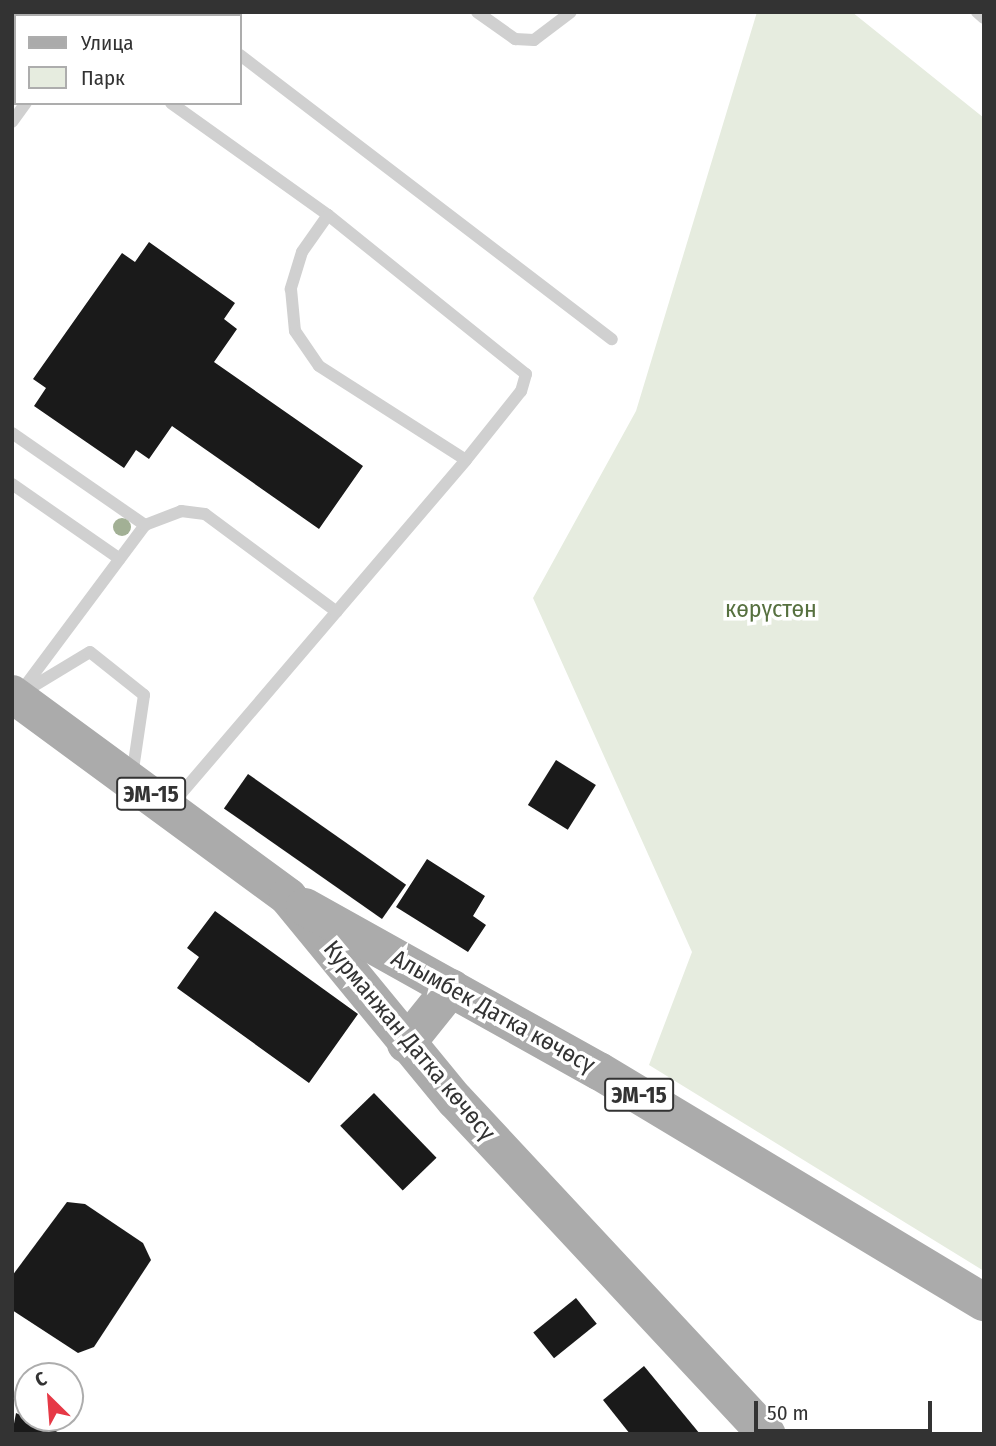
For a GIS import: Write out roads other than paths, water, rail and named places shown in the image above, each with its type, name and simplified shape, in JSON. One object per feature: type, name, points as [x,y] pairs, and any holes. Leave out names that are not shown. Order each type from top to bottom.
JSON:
[{"type":"main road","name":"Курманжан Датка көчөсү","points":[[14,696],[169,807],[288,897],[406,1044],[767,1434]]},
{"type":"main road","name":"Алымбек Датка көчөсү","points":[[288,897],[451,988],[984,1302]]},
{"type":"main road","points":[[406,1044],[451,988]]},
{"type":"lane","points":[[477,12],[515,39],[534,40],[571,12]]},
{"type":"lane","points":[[977,12],[984,18]]},
{"type":"lane","points":[[242,57],[612,339]]},
{"type":"lane","points":[[12,122],[25,105]]},
{"type":"lane","points":[[169,807],[467,460],[521,391],[526,374],[328,215],[174,105]]},
{"type":"lane","points":[[328,215],[302,252],[291,289],[295,331],[319,366],[467,460]]},
{"type":"lane","points":[[12,433],[145,526]]},
{"type":"lane","points":[[12,484],[120,559]]},
{"type":"lane","points":[[14,696],[145,526],[181,511],[205,514],[337,612]]},
{"type":"lane","points":[[14,696],[90,652],[144,695],[132,780]]},
{"type":"park label","name":"көрүстөн","points":[[771,610]]}]
